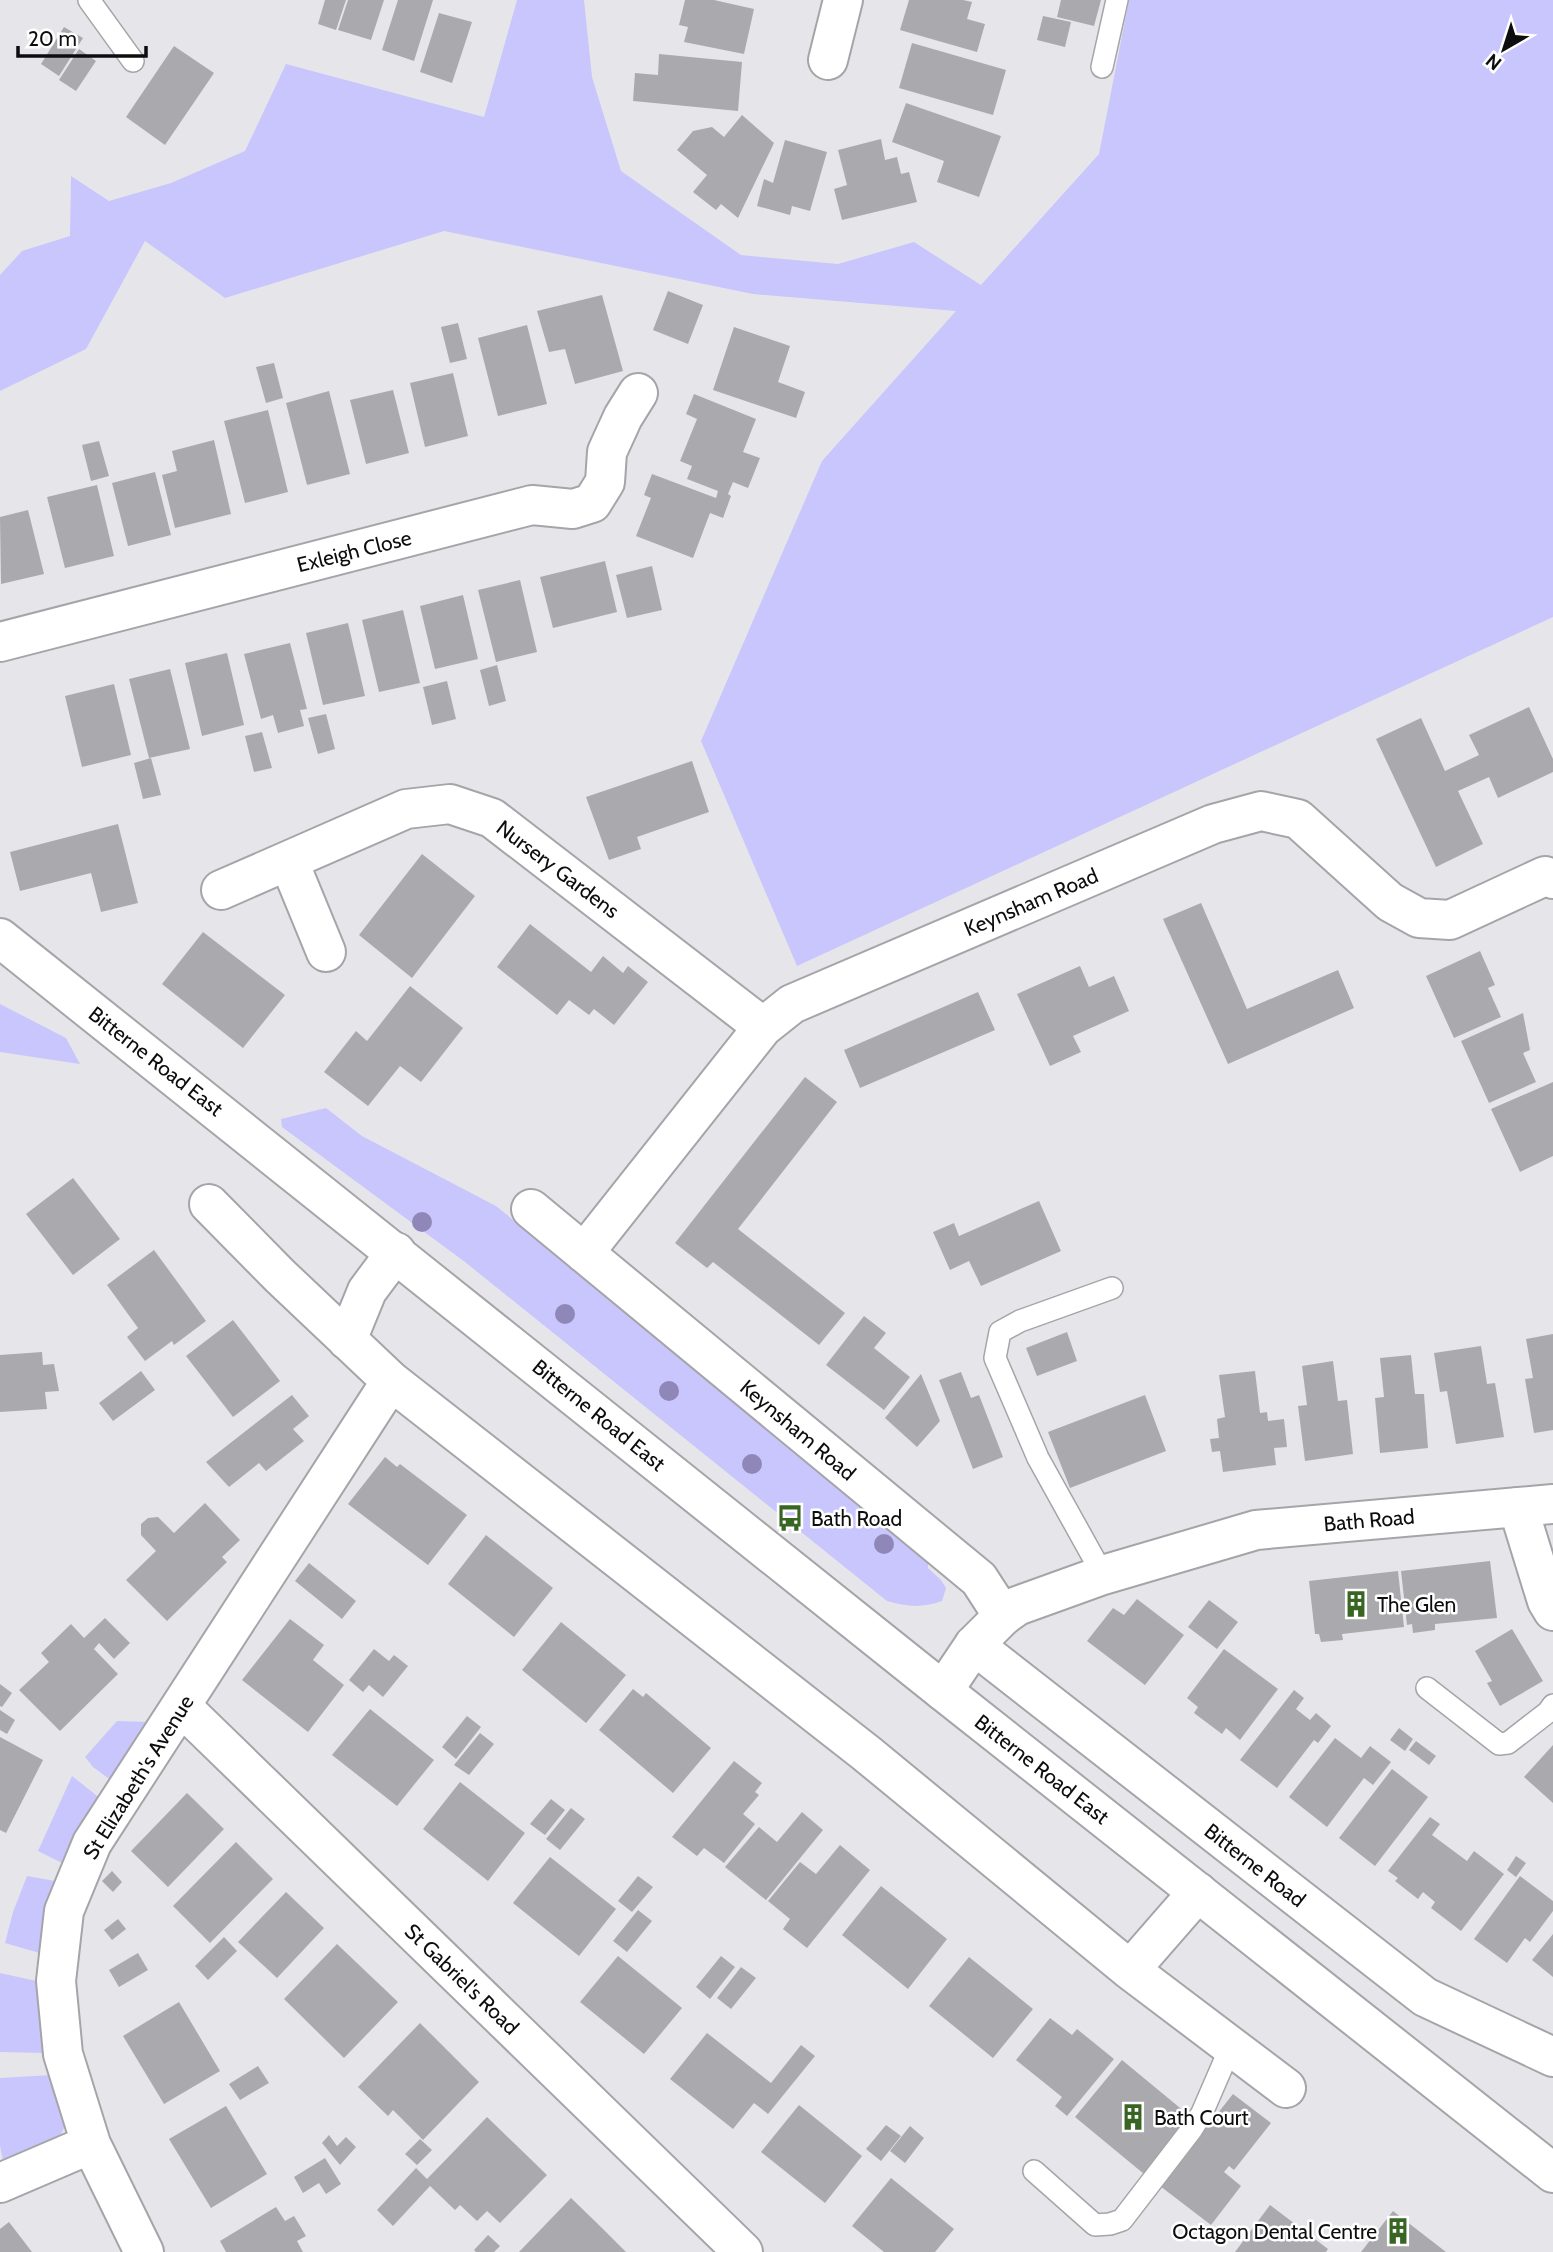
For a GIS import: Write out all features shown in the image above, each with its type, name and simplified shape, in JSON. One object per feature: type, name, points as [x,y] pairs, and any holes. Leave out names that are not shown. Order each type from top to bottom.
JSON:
[{"type":"street","points":[[828,60],[843,0]]},
{"type":"street","name":"Exleigh Close","points":[[0,642],[532,505],[573,509],[592,503],[605,482],[607,452],[623,417],[638,393]]},
{"type":"street","name":"Nursery Gardens","points":[[221,890],[405,809],[450,804],[492,818],[763,1027]]},
{"type":"street","name":"Keynsham Road","points":[[584,1253],[763,1027],[792,1004],[1213,824],[1261,811],[1298,819],[1390,902],[1419,918],[1450,920],[1545,876],[1553,879]]},
{"type":"street","points":[[289,862],[326,952]]},
{"type":"street","name":"Bitterne Road East","points":[[0,937],[943,1691],[1553,2173]]},
{"type":"street","points":[[209,1204],[391,1381],[866,1753],[1130,1969],[1286,2088]]},
{"type":"street","name":"Keynsham Road","points":[[531,1209],[979,1579],[1003,1616]]},
{"type":"street","points":[[347,1340],[367,1291],[396,1252]]},
{"type":"street","name":"St Elizabeth's Avenue","points":[[144,2252],[90,2144],[63,2054],[55,1982],[64,1911],[92,1843],[391,1381]]},
{"type":"street","points":[[1535,1505],[1547,1601],[1553,1611]]},
{"type":"street","name":"Bath Road","points":[[943,1691],[974,1645],[1003,1616],[1017,1606],[1103,1575],[1256,1530],[1535,1505]]},
{"type":"street","name":"Bitterne Road","points":[[974,1645],[1424,1997],[1553,2057]]},
{"type":"street","name":"St Gabriel's Road","points":[[181,1706],[743,2252]]},
{"type":"street","points":[[1130,1969],[1198,1892]]},
{"type":"street","points":[[0,2183],[90,2144]]},
{"type":"lane","points":[[89,0],[133,61]]},
{"type":"lane","points":[[1102,67],[1116,0]]},
{"type":"lane","points":[[1103,1575],[1038,1458],[995,1358],[1000,1332],[1020,1321],[1112,1288]]},
{"type":"lane","points":[[1427,1688],[1499,1744],[1508,1743],[1548,1712],[1553,1705]]},
{"type":"lane","points":[[1034,2171],[1095,2225],[1122,2220],[1202,2113],[1231,2046]]},
{"type":"shaded area","points":[[517,0],[584,0],[592,77],[621,171],[741,255],[838,264],[914,242],[981,285],[1099,154],[1129,0],[1553,0],[1553,617],[797,966],[701,741],[822,461],[956,311],[753,294],[444,231],[225,298],[145,241],[86,349],[0,391],[0,275],[22,251],[70,236],[71,176],[109,201],[171,183],[245,151],[286,64],[484,117]]},
{"type":"shaded area","points":[[0,1004],[66,1038],[80,1064],[0,1052]]},
{"type":"shaded area","points":[[326,1108],[362,1136],[496,1206],[928,1555],[928,1568],[946,1588],[942,1601],[915,1606],[887,1601],[465,1262],[282,1127],[281,1119]]},
{"type":"shaded area","points":[[117,1721],[150,1722],[112,1781],[93,1767],[85,1757]]},
{"type":"shaded area","points":[[72,1776],[101,1799],[62,1863],[38,1851]]},
{"type":"shaded area","points":[[27,1876],[55,1881],[43,1954],[5,1943]]},
{"type":"shaded area","points":[[0,1973],[41,1982],[46,2053],[0,2052]]},
{"type":"shaded area","points":[[52,2075],[65,2112],[62,2133],[46,2148],[4,2166],[0,2146],[0,2078]]},
{"type":"building","points":[[325,0],[346,0],[336,30],[318,24]]},
{"type":"building","points":[[348,0],[384,0],[371,40],[338,30]]},
{"type":"building","points":[[398,0],[433,0],[414,61],[382,50]]},
{"type":"building","points":[[685,0],[714,0],[754,9],[744,54],[684,42],[688,27],[679,25]]},
{"type":"building","points":[[909,0],[972,2],[967,19],[985,24],[977,52],[900,30]]},
{"type":"building","points":[[1061,0],[1101,0],[1094,26],[1057,17]]},
{"type":"building","points":[[439,13],[472,22],[452,83],[420,72]]},
{"type":"building","points":[[1043,16],[1071,22],[1065,47],[1037,40]]},
{"type":"building","points":[[64,27],[83,38],[59,76],[41,64]]},
{"type":"building","points":[[912,43],[1006,70],[993,115],[899,88]]},
{"type":"building","points":[[174,46],[214,73],[165,145],[126,117]]},
{"type":"building","points":[[79,49],[96,61],[76,91],[59,80]]},
{"type":"building","points":[[659,54],[742,62],[738,111],[633,101],[635,73],[658,75]]},
{"type":"building","points":[[906,103],[1001,136],[979,197],[937,182],[944,161],[892,142]]},
{"type":"building","points":[[742,115],[774,143],[738,218],[721,204],[716,210],[693,192],[707,175],[677,150],[693,131],[712,127],[724,137]]},
{"type":"building","points":[[881,139],[885,160],[897,157],[901,174],[909,172],[917,202],[842,220],[834,189],[847,185],[838,150]]},
{"type":"building","points":[[785,140],[827,152],[810,211],[792,206],[790,215],[757,206],[764,179],[773,183]]},
{"type":"building","points":[[668,291],[703,305],[688,344],[653,330]]},
{"type":"building","points":[[602,295],[623,371],[575,384],[565,349],[549,352],[537,311]]},
{"type":"building","points":[[458,323],[467,359],[450,363],[441,327]]},
{"type":"building","points":[[527,325],[547,404],[498,416],[478,338]]},
{"type":"building","points":[[734,327],[790,346],[778,382],[805,392],[796,418],[713,390]]},
{"type":"building","points":[[274,363],[283,398],[266,403],[256,367]]},
{"type":"building","points":[[453,373],[468,436],[425,447],[410,383]]},
{"type":"building","points":[[393,390],[409,453],[366,464],[350,400]]},
{"type":"building","points":[[329,391],[350,474],[307,485],[286,403]]},
{"type":"building","points":[[694,394],[756,419],[743,452],[760,458],[748,488],[733,482],[723,518],[710,513],[693,558],[636,536],[651,498],[644,495],[652,474],[716,498],[718,491],[687,479],[692,466],[680,461],[697,419],[686,414]]},
{"type":"building","points":[[268,410],[288,492],[245,503],[224,421]]},
{"type":"building","points":[[214,440],[231,514],[175,528],[162,475],[177,471],[172,451]]},
{"type":"building","points":[[99,441],[109,476],[91,481],[82,445]]},
{"type":"building","points":[[155,472],[171,535],[128,546],[112,483]]},
{"type":"building","points":[[97,485],[114,556],[65,568],[47,497]]},
{"type":"building","points":[[28,510],[44,574],[1,584],[0,517]]},
{"type":"building","points":[[605,561],[617,612],[553,628],[540,577]]},
{"type":"building","points":[[652,566],[662,610],[627,618],[616,575]]},
{"type":"building","points":[[520,580],[537,652],[496,662],[478,590]]},
{"type":"building","points":[[463,595],[478,659],[435,669],[420,606]]},
{"type":"building","points":[[403,610],[420,683],[379,692],[362,620]]},
{"type":"building","points":[[348,623],[365,696],[323,705],[306,633]]},
{"type":"building","points":[[290,643],[307,709],[300,710],[304,726],[278,733],[273,715],[261,719],[244,654]]},
{"type":"building","points":[[227,653],[244,725],[202,736],[185,663]]},
{"type":"building","points":[[497,665],[506,701],[489,706],[480,670]]},
{"type":"building","points":[[170,669],[190,749],[149,758],[129,679]]},
{"type":"building","points":[[447,681],[456,719],[432,725],[423,687]]},
{"type":"building","points":[[114,684],[131,755],[82,767],[65,696]]},
{"type":"building","points":[[1529,707],[1553,759],[1553,772],[1498,798],[1489,777],[1458,791],[1483,844],[1436,867],[1376,739],[1421,718],[1445,771],[1479,755],[1469,735]]},
{"type":"building","points":[[326,714],[335,749],[318,754],[308,718]]},
{"type":"building","points":[[262,732],[272,768],[254,772],[245,736]]},
{"type":"building","points":[[151,758],[161,795],[143,799],[134,763]]},
{"type":"building","points":[[692,761],[709,812],[637,837],[641,849],[609,860],[586,797]]},
{"type":"building","points":[[118,824],[138,903],[101,912],[91,873],[20,891],[10,852]]},
{"type":"building","points":[[422,854],[475,896],[412,978],[359,935]]},
{"type":"building","points":[[1201,903],[1247,1009],[1338,970],[1354,1008],[1228,1064],[1163,919]]},
{"type":"building","points":[[530,924],[591,972],[603,956],[623,973],[628,966],[648,982],[614,1025],[594,1009],[589,1015],[569,1000],[557,1015],[497,967]]},
{"type":"building","points":[[203,932],[285,995],[243,1048],[162,984]]},
{"type":"building","points":[[1480,951],[1495,985],[1488,988],[1501,1017],[1454,1038],[1426,976]]},
{"type":"building","points":[[1080,966],[1089,987],[1114,976],[1129,1011],[1073,1036],[1081,1052],[1050,1066],[1017,994]]},
{"type":"building","points":[[410,986],[463,1028],[421,1082],[400,1066],[368,1106],[324,1072],[356,1031],[367,1041]]},
{"type":"building","points":[[978,992],[995,1030],[860,1088],[844,1050]]},
{"type":"building","points":[[1523,1013],[1530,1050],[1523,1053],[1536,1082],[1489,1103],[1461,1041]]},
{"type":"building","points":[[805,1077],[837,1102],[738,1229],[845,1313],[819,1345],[713,1262],[707,1268],[675,1243]]},
{"type":"building","points":[[1553,1082],[1553,1156],[1520,1172],[1491,1109]]},
{"type":"building","points":[[73,1178],[120,1239],[73,1275],[26,1214]]},
{"type":"building","points":[[1039,1201],[1061,1251],[981,1286],[969,1261],[950,1270],[933,1232],[954,1223],[959,1236]]},
{"type":"building","points":[[154,1250],[206,1321],[174,1345],[172,1341],[145,1361],[127,1337],[138,1328],[107,1285]]},
{"type":"building","points":[[864,1316],[886,1333],[874,1348],[910,1377],[884,1410],[826,1365]]},
{"type":"building","points":[[233,1320],[280,1381],[233,1417],[186,1356]]},
{"type":"building","points":[[1067,1332],[1077,1361],[1037,1376],[1026,1348]]},
{"type":"building","points":[[1553,1334],[1553,1430],[1534,1433],[1525,1379],[1533,1378],[1526,1339]]},
{"type":"building","points":[[1481,1346],[1487,1384],[1495,1383],[1504,1437],[1456,1444],[1447,1391],[1440,1392],[1434,1353]]},
{"type":"building","points":[[42,1352],[43,1365],[54,1364],[59,1391],[45,1392],[47,1409],[0,1412],[0,1355]]},
{"type":"building","points":[[1411,1355],[1415,1394],[1424,1394],[1428,1448],[1380,1453],[1375,1398],[1384,1397],[1380,1358]]},
{"type":"building","points":[[1333,1361],[1338,1401],[1347,1400],[1353,1454],[1305,1461],[1298,1406],[1307,1405],[1302,1366]]},
{"type":"building","points":[[141,1371],[155,1390],[113,1421],[99,1403]]},
{"type":"building","points":[[1255,1371],[1260,1413],[1267,1412],[1268,1421],[1284,1419],[1287,1447],[1274,1448],[1276,1465],[1223,1472],[1220,1451],[1212,1452],[1210,1439],[1219,1438],[1217,1419],[1225,1417],[1219,1375]]},
{"type":"building","points":[[961,1372],[971,1398],[979,1395],[1003,1457],[973,1469],[939,1380]]},
{"type":"building","points":[[921,1374],[940,1421],[917,1447],[885,1418]]},
{"type":"building","points":[[292,1395],[309,1416],[293,1429],[304,1441],[266,1471],[259,1463],[229,1487],[206,1462]]},
{"type":"building","points":[[1145,1395],[1166,1451],[1070,1488],[1048,1432]]},
{"type":"building","points":[[385,1457],[397,1467],[400,1464],[467,1515],[428,1565],[348,1504]]},
{"type":"building","points":[[205,1503],[240,1540],[222,1557],[227,1562],[167,1621],[126,1580],[156,1551],[141,1535],[141,1524],[148,1518],[158,1517],[174,1533]]},
{"type":"building","points":[[486,1535],[553,1588],[514,1637],[448,1584]]},
{"type":"building","name":"The Glen","points":[[1490,1561],[1497,1618],[1435,1624],[1435,1630],[1413,1633],[1412,1624],[1407,1625],[1401,1571]]},
{"type":"building","points":[[309,1563],[356,1601],[342,1619],[295,1581]]},
{"type":"building","name":"The Glen","points":[[1398,1571],[1404,1627],[1342,1634],[1343,1640],[1321,1642],[1319,1634],[1315,1634],[1309,1581]]},
{"type":"building","points":[[1137,1599],[1184,1635],[1145,1685],[1087,1641],[1113,1608],[1124,1615]]},
{"type":"building","points":[[1209,1600],[1238,1622],[1217,1649],[1188,1627]]},
{"type":"building","points":[[105,1618],[130,1643],[114,1659],[99,1643],[94,1649],[118,1674],[60,1731],[19,1690],[49,1662],[41,1653],[71,1624],[84,1638]]},
{"type":"building","points":[[290,1619],[324,1645],[313,1660],[344,1685],[308,1732],[242,1680]]},
{"type":"building","points":[[561,1622],[626,1675],[586,1723],[522,1670]]},
{"type":"building","name":"The Glen","points":[[1512,1629],[1543,1681],[1500,1706],[1487,1683],[1492,1681],[1475,1651]]},
{"type":"building","points":[[374,1649],[389,1661],[394,1655],[408,1666],[383,1697],[369,1685],[363,1692],[349,1680]]},
{"type":"building","points":[[1224,1649],[1278,1689],[1240,1740],[1226,1728],[1222,1734],[1194,1713],[1198,1707],[1187,1698]]},
{"type":"building","points":[[0,1684],[12,1693],[2,1707],[0,1706]]},
{"type":"building","points":[[633,1689],[643,1697],[646,1693],[711,1748],[673,1793],[599,1730]]},
{"type":"building","points":[[1294,1690],[1304,1698],[1296,1709],[1310,1720],[1316,1713],[1331,1726],[1318,1743],[1314,1740],[1277,1788],[1240,1760]]},
{"type":"building","points":[[370,1709],[434,1760],[397,1806],[332,1755]]},
{"type":"building","points":[[0,1710],[15,1720],[7,1734],[0,1730]]},
{"type":"building","points":[[467,1716],[481,1727],[456,1759],[442,1747]]},
{"type":"building","points":[[1399,1728],[1413,1739],[1405,1751],[1390,1740]]},
{"type":"building","points":[[480,1733],[494,1744],[469,1775],[454,1765]]},
{"type":"building","points":[[0,1737],[43,1760],[6,1833],[0,1830]]},
{"type":"building","points":[[1335,1738],[1361,1758],[1370,1746],[1391,1762],[1373,1785],[1364,1778],[1327,1827],[1289,1797]]},
{"type":"building","points":[[1416,1741],[1436,1756],[1429,1765],[1409,1750]]},
{"type":"building","points":[[1553,1745],[1553,1803],[1524,1777]]},
{"type":"building","points":[[734,1761],[762,1783],[755,1792],[759,1795],[743,1814],[755,1824],[724,1863],[704,1848],[697,1856],[672,1837]]},
{"type":"building","points":[[1392,1769],[1428,1797],[1375,1866],[1339,1838]]},
{"type":"building","points":[[460,1782],[525,1833],[488,1881],[423,1829]]},
{"type":"building","points":[[187,1793],[224,1829],[168,1887],[131,1851]]},
{"type":"building","points":[[551,1799],[565,1810],[545,1835],[530,1824]]},
{"type":"building","points":[[571,1808],[585,1819],[560,1850],[546,1839]]},
{"type":"building","points":[[802,1812],[823,1830],[766,1900],[725,1867],[759,1827],[777,1842]]},
{"type":"building","points":[[1430,1817],[1440,1824],[1432,1835],[1467,1861],[1474,1851],[1504,1874],[1461,1931],[1431,1908],[1435,1902],[1423,1892],[1418,1899],[1395,1881],[1398,1878],[1388,1871]]},
{"type":"building","points":[[236,1842],[273,1879],[210,1943],[173,1906]]},
{"type":"building","points":[[840,1845],[870,1870],[807,1948],[783,1929],[790,1919],[768,1901],[800,1862],[816,1874]]},
{"type":"building","points":[[1516,1856],[1526,1863],[1516,1877],[1507,1870]]},
{"type":"building","points":[[550,1857],[616,1909],[579,1956],[513,1903]]},
{"type":"building","points":[[112,1871],[122,1882],[113,1892],[102,1881]]},
{"type":"building","points":[[638,1876],[653,1887],[632,1912],[618,1901]]},
{"type":"building","points":[[1520,1876],[1553,1901],[1553,1911],[1530,1942],[1525,1938],[1507,1963],[1474,1939]]},
{"type":"building","points":[[881,1886],[947,1939],[908,1989],[842,1935]]},
{"type":"building","points":[[286,1892],[324,1928],[277,1978],[238,1942]]},
{"type":"building","points":[[638,1910],[652,1921],[627,1952],[613,1941]]},
{"type":"building","points":[[118,1919],[126,1929],[112,1940],[104,1930]]},
{"type":"building","points":[[1553,1934],[1553,1977],[1532,1960]]},
{"type":"building","points":[[224,1937],[237,1951],[208,1980],[195,1966]]},
{"type":"building","points":[[337,1944],[398,2002],[344,2058],[284,1999]]},
{"type":"building","points":[[138,1953],[148,1970],[119,1987],[109,1970]]},
{"type":"building","points":[[618,1956],[682,2008],[644,2054],[580,2002]]},
{"type":"building","points":[[721,1956],[735,1967],[710,1999],[696,1987]]},
{"type":"building","points":[[969,1957],[1033,2009],[993,2058],[929,2006]]},
{"type":"building","points":[[741,1967],[756,1978],[731,2009],[717,1998]]},
{"type":"building","points":[[179,2002],[220,2071],[164,2104],[123,2036]]},
{"type":"building","points":[[1050,2018],[1072,2035],[1077,2029],[1114,2059],[1067,2116],[1055,2106],[1062,2097],[1016,2060]]},
{"type":"building","points":[[420,2023],[479,2082],[423,2140],[393,2110],[388,2116],[358,2087]]},
{"type":"building","points":[[707,2033],[771,2083],[801,2045],[815,2056],[768,2114],[754,2103],[733,2129],[670,2079]]},
{"type":"building","name":"Bath Court","points":[[1122,2060],[1191,2117],[1144,2174],[1075,2117]]},
{"type":"building","points":[[258,2066],[269,2083],[240,2100],[229,2084]]},
{"type":"building","points":[[1233,2094],[1271,2123],[1234,2170],[1229,2166],[1224,2172],[1241,2186],[1211,2225],[1160,2186]]},
{"type":"building","points":[[799,2105],[862,2156],[825,2203],[761,2152]]},
{"type":"building","points":[[226,2106],[267,2174],[211,2208],[169,2139]]},
{"type":"building","points":[[487,2117],[547,2175],[500,2223],[487,2211],[477,2221],[460,2205],[455,2210],[430,2186],[393,2226],[377,2210],[416,2168],[427,2179]]},
{"type":"building","points":[[886,2125],[901,2136],[881,2161],[866,2149]]},
{"type":"building","points":[[910,2126],[924,2138],[905,2163],[890,2151]]},
{"type":"building","points":[[329,2135],[337,2146],[346,2137],[356,2147],[340,2165],[322,2143]]},
{"type":"building","points":[[420,2139],[432,2150],[417,2165],[405,2154]]},
{"type":"building","points":[[325,2158],[341,2184],[326,2194],[319,2183],[303,2193],[294,2177]]},
{"type":"building","points":[[891,2178],[954,2229],[935,2252],[884,2252],[852,2226]]},
{"type":"building","points":[[571,2198],[601,2227],[626,2252],[519,2252]]},
{"type":"building","points":[[1270,2205],[1328,2249],[1326,2252],[1235,2252]]},
{"type":"building","points":[[276,2207],[285,2221],[294,2216],[306,2236],[297,2241],[303,2252],[226,2252],[220,2241]]},
{"type":"building","name":"Octagon Dental Centre","points":[[1393,2211],[1446,2252],[1361,2252]]},
{"type":"building","points":[[9,2222],[32,2252],[0,2252],[0,2229]]},
{"type":"building","points":[[488,2235],[500,2246],[494,2252],[476,2252],[474,2250]]},
{"type":"place","name":"Bath Road","points":[[790,1518]]},
{"type":"place","name":"The Glen","points":[[1356,1604]]},
{"type":"place","name":"Bath Court","points":[[1133,2117]]},
{"type":"place","name":"Octagon Dental Centre","points":[[1398,2231]]}]
